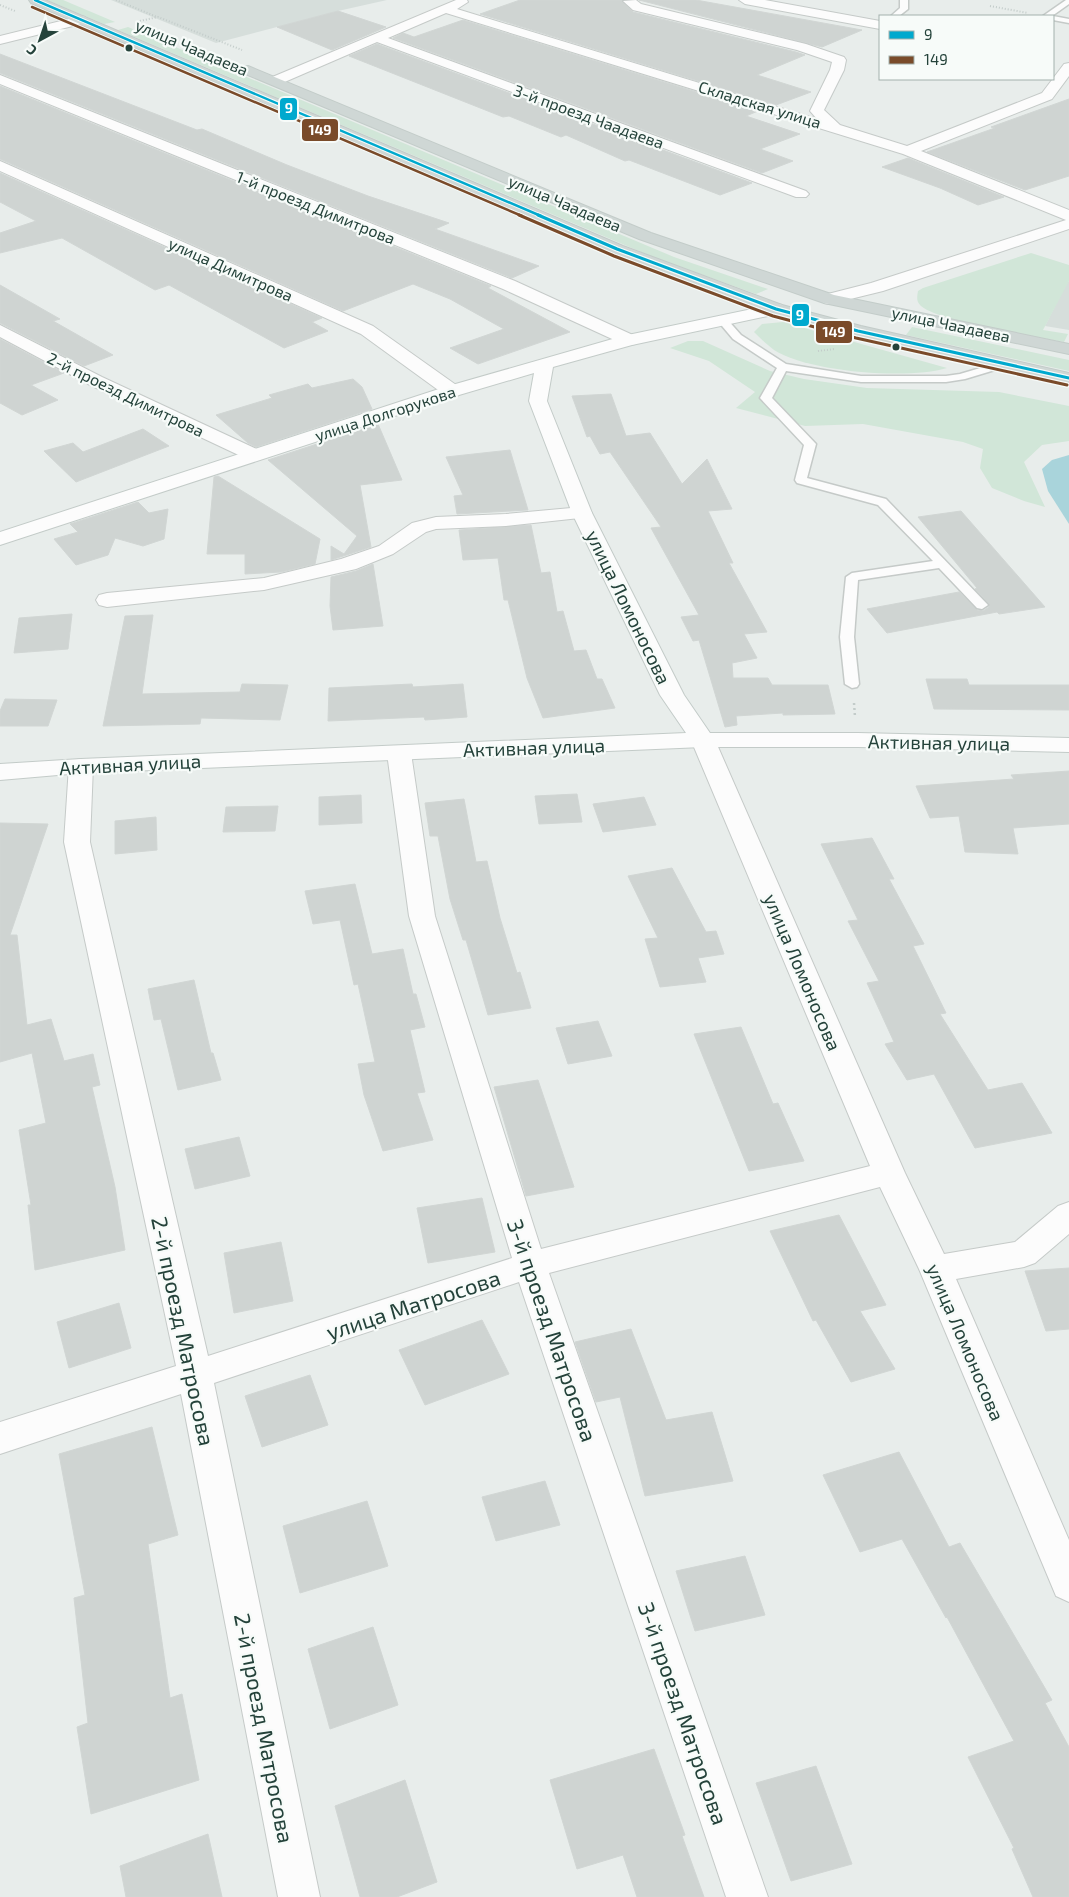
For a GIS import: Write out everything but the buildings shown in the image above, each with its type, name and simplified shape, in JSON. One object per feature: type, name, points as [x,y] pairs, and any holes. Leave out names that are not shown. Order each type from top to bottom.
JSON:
[{"type":"main road","name":"улица Чаадаева","points":[[35,0],[617,249],[776,309],[858,331],[1069,378]]},
{"type":"main road","name":"улица Чаадаева","points":[[231,63],[645,236],[830,298],[1069,349]]},
{"type":"main road","points":[[776,309],[830,298]]},
{"type":"street","points":[[275,82],[467,0]]},
{"type":"street","points":[[630,0],[637,7],[801,47],[838,60],[837,70],[817,111],[833,126]]},
{"type":"street","points":[[744,0],[879,26]]},
{"type":"street","name":"Складская улица","points":[[445,9],[833,126],[908,151],[1069,216]]},
{"type":"street","points":[[0,40],[81,20]]},
{"type":"street","name":"3-й проезд Чаадаева","points":[[377,38],[801,194]]},
{"type":"street","points":[[908,151],[1047,96],[1066,62]]},
{"type":"street","name":"1-й проезд Димитрова","points":[[0,78],[509,285],[629,340]]},
{"type":"street","name":"улица Димитрова","points":[[0,165],[367,330],[452,391]]},
{"type":"street","points":[[830,298],[877,287],[1069,224]]},
{"type":"street","name":"улица Долгорукова","points":[[0,539],[452,391],[629,340],[776,309]]},
{"type":"street","name":"2-й проезд Димитрова","points":[[0,330],[96,381],[254,455]]},
{"type":"street","name":"улица Ломоносова","points":[[545,364],[538,401],[582,512],[672,695],[703,740],[889,1173],[935,1269],[1069,1584]]},
{"type":"street","points":[[107,600],[264,584],[339,566],[386,550],[418,527],[436,523],[506,520],[582,512]]},
{"type":"street","name":"Активная улица","points":[[0,772],[81,766],[703,740],[858,740],[1069,745]]},
{"type":"street","name":"3-й проезд Матросова","points":[[399,753],[422,916],[530,1265],[747,1897]]},
{"type":"street","name":"2-й проезд Матросова","points":[[81,766],[77,842],[195,1376],[299,1897]]},
{"type":"street","name":"улица Матросова","points":[[0,1438],[195,1376],[530,1265],[889,1173]]},
{"type":"street","points":[[935,1269],[1024,1254],[1069,1215]]},
{"type":"lane","points":[[895,15],[904,9],[904,0]]},
{"type":"lane","points":[[1048,15],[1069,1]]},
{"type":"lane","points":[[1054,18],[1069,21]]},
{"type":"lane","points":[[722,320],[737,337],[783,367],[861,379],[946,379],[961,377],[1004,364]]},
{"type":"lane","points":[[783,367],[766,398],[810,444],[801,480],[882,502],[982,605]]},
{"type":"lane","points":[[852,684],[847,637],[852,577],[941,564]]},
{"type":"path","points":[[116,0],[246,51]]},
{"type":"path","points":[[990,6],[1034,14]]},
{"type":"path","points":[[104,29],[158,17]]},
{"type":"path","points":[[852,684],[858,740]]},
{"type":"shaded area","points":[[111,0],[387,0],[216,43]]},
{"type":"shaded area","points":[[1069,281],[1069,330],[1045,326],[1065,286]]},
{"type":"green space","points":[[47,0],[63,0],[115,22],[104,24]]},
{"type":"green space","points":[[128,27],[674,257],[768,289],[756,294],[653,257],[118,30]]},
{"type":"green space","points":[[1031,253],[1069,265],[1069,281],[1043,330],[1068,334],[1064,342],[966,323],[931,312],[918,303],[918,291],[923,288]]},
{"type":"green space","points":[[783,322],[947,368],[930,372],[884,373],[833,369],[810,364],[790,358],[774,350],[754,332],[762,324]]},
{"type":"green space","points":[[912,327],[1069,360],[1069,371],[906,335]]},
{"type":"green space","points":[[688,341],[703,341],[770,371],[804,379],[867,388],[999,392],[1069,406],[1069,441],[1042,445],[1024,462],[1045,507],[992,488],[980,468],[983,449],[963,442],[863,424],[805,426],[736,408],[755,392],[709,361],[670,348]]},
{"type":"water","points":[[1069,455],[1069,524],[1048,491],[1042,469],[1052,460]]},
{"type":"transit line","name":"9","points":[[35,0],[617,249],[776,309],[858,331],[1069,378]]},
{"type":"transit line","name":"149","points":[[32,7],[614,256],[773,316],[856,338],[1067,385]]}]
